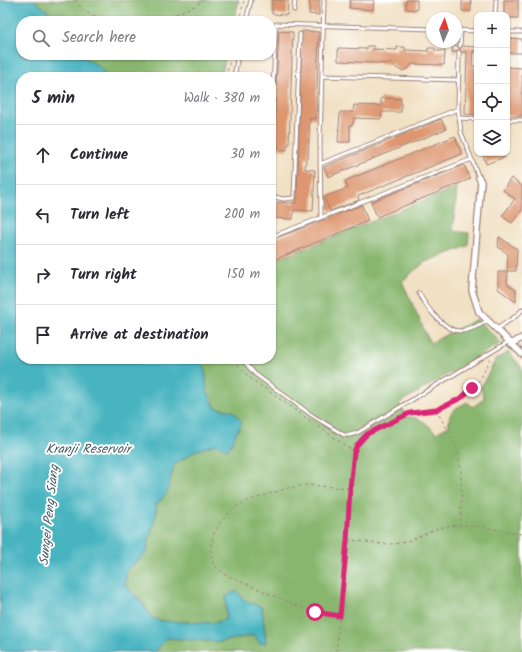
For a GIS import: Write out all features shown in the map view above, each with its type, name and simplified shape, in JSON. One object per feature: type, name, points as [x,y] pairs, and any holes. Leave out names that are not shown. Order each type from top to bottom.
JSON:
[{"type":"street","points":[[480,178],[481,182],[472,290],[479,312],[522,354]]},
{"type":"street","points":[[510,343],[522,338]]},
{"type":"lane","points":[[247,16],[251,0]]},
{"type":"lane","points":[[294,10],[295,0]]},
{"type":"lane","points":[[321,217],[320,164],[324,0]]},
{"type":"lane","points":[[495,12],[496,0]]},
{"type":"lane","points":[[276,24],[426,29]]},
{"type":"lane","points":[[462,30],[474,31]]},
{"type":"lane","points":[[510,32],[522,32]]},
{"type":"lane","points":[[276,197],[283,199],[294,198],[300,34]]},
{"type":"lane","points":[[459,52],[458,109],[461,132],[480,178]]},
{"type":"lane","points":[[235,72],[237,60]]},
{"type":"lane","points":[[274,60],[274,72]]},
{"type":"lane","points":[[322,76],[458,80]]},
{"type":"lane","points":[[320,164],[458,109]]},
{"type":"lane","points":[[459,118],[474,119]]},
{"type":"lane","points":[[510,120],[522,120]]},
{"type":"lane","points":[[276,235],[472,159]]},
{"type":"lane","points":[[419,293],[422,301],[436,317],[441,322],[455,330],[461,332],[487,321]]},
{"type":"lane","points":[[497,329],[522,310]]},
{"type":"lane","points":[[246,364],[255,374],[313,416],[337,432],[344,435],[350,435],[357,433],[493,350],[510,343]]},
{"type":"path","points":[[75,0],[84,11],[93,16]]},
{"type":"path","points":[[171,16],[197,5],[203,0]]},
{"type":"path","points":[[240,16],[244,0]]},
{"type":"path","points":[[227,72],[230,60]]},
{"type":"path","points":[[336,652],[347,540],[350,488],[354,452],[357,445],[367,434],[402,416],[417,411],[436,410],[461,398],[481,378],[488,366],[493,350]]},
{"type":"path","points":[[238,364],[250,378],[354,452]]},
{"type":"path","points":[[436,410],[456,448],[459,464],[461,493],[460,525]]},
{"type":"path","points":[[340,616],[315,612],[300,607],[224,574],[213,564],[210,549],[214,533],[221,522],[234,508],[250,500],[288,488],[305,485],[350,488]]},
{"type":"path","points":[[347,540],[386,544],[401,543],[436,529],[460,525],[522,534]]},
{"type":"green space","points":[[34,0],[239,0],[235,16],[54,16]]},
{"type":"green space","points":[[88,60],[225,60],[222,72],[104,72],[97,65]]},
{"type":"green space","points":[[457,187],[453,231],[469,233],[468,246],[425,262],[402,281],[430,343],[477,319],[501,343],[399,403],[407,417],[420,420],[427,424],[436,433],[449,426],[451,413],[456,408],[467,402],[473,407],[484,398],[481,387],[496,359],[509,352],[522,368],[522,652],[155,652],[167,638],[220,642],[254,635],[260,643],[266,643],[262,607],[226,596],[226,619],[214,623],[160,621],[151,617],[143,604],[125,585],[127,570],[147,552],[156,515],[156,505],[167,492],[174,465],[195,451],[216,444],[233,411],[216,408],[207,391],[205,368],[203,364],[276,364],[276,260]]},
{"type":"water","name":"Kranji Reservoir","points":[[0,0],[34,0],[54,16],[16,16],[16,60],[88,60],[97,65],[104,72],[16,72],[16,364],[203,364],[205,368],[207,391],[216,408],[233,411],[242,422],[228,450],[216,444],[195,451],[174,465],[167,493],[156,505],[156,515],[147,552],[127,570],[125,585],[143,604],[151,617],[160,621],[214,623],[226,619],[226,596],[237,591],[244,600],[262,607],[266,643],[260,643],[254,635],[220,642],[167,638],[155,652],[0,652]]},
{"type":"building","points":[[272,0],[288,0],[287,15],[272,14]]},
{"type":"building","points":[[310,0],[319,0],[319,15],[309,14]]},
{"type":"building","points":[[350,0],[374,0],[373,10],[349,8]]},
{"type":"building","points":[[406,0],[417,0],[417,10],[406,9]]},
{"type":"building","points":[[462,0],[471,0],[471,11],[462,11]]},
{"type":"building","points":[[504,0],[518,0],[518,18],[510,18],[510,12],[504,12]]},
{"type":"building","points":[[279,31],[293,32],[289,145],[287,145],[287,150],[278,149],[278,145],[276,145],[276,88]]},
{"type":"building","points":[[302,31],[319,32],[316,119],[310,118],[308,158],[306,158],[305,169],[315,170],[313,211],[294,210],[293,219],[276,218],[276,202],[295,203],[297,198]]},
{"type":"building","points":[[510,38],[522,39],[522,53],[510,53]]},
{"type":"building","points":[[367,46],[374,46],[373,49],[397,50],[397,47],[405,47],[405,50],[428,51],[428,48],[435,48],[435,51],[445,51],[444,65],[412,64],[409,68],[402,71],[396,68],[393,64],[338,61],[338,48],[367,49]]},
{"type":"building","points":[[463,46],[474,47],[472,66],[474,66],[474,115],[465,114],[467,52],[462,52],[459,49],[456,52],[452,52],[453,48],[460,49]]},
{"type":"building","points":[[510,67],[522,68],[522,116],[510,116]]},
{"type":"building","points":[[381,98],[401,99],[401,112],[382,112],[381,119],[354,118],[353,125],[350,125],[350,142],[338,142],[340,112],[353,112],[354,105],[381,106]]},
{"type":"building","points":[[441,119],[446,129],[328,177],[324,167]]},
{"type":"building","points":[[455,136],[462,154],[358,196],[359,200],[330,211],[324,197],[348,188],[345,181]]},
{"type":"building","points":[[483,156],[505,156],[505,157],[486,164]]},
{"type":"building","points":[[464,165],[470,179],[377,217],[371,202]]},
{"type":"building","points":[[511,178],[522,186],[522,210],[512,223],[502,216],[515,199],[503,190]]},
{"type":"building","points":[[362,205],[368,221],[276,259],[276,238]]},
{"type":"building","points":[[499,237],[517,249],[516,271],[507,271],[508,254],[498,247]]},
{"type":"building","points":[[498,272],[508,272],[507,284],[516,290],[516,302],[498,289]]},
{"type":"route","points":[[315,612],[340,616],[350,488],[354,452],[357,445],[367,434],[410,413],[436,410],[461,398],[472,388]]},
{"type":"water label","name":"Sungei Peng Siang","points":[[48,515]]}]
